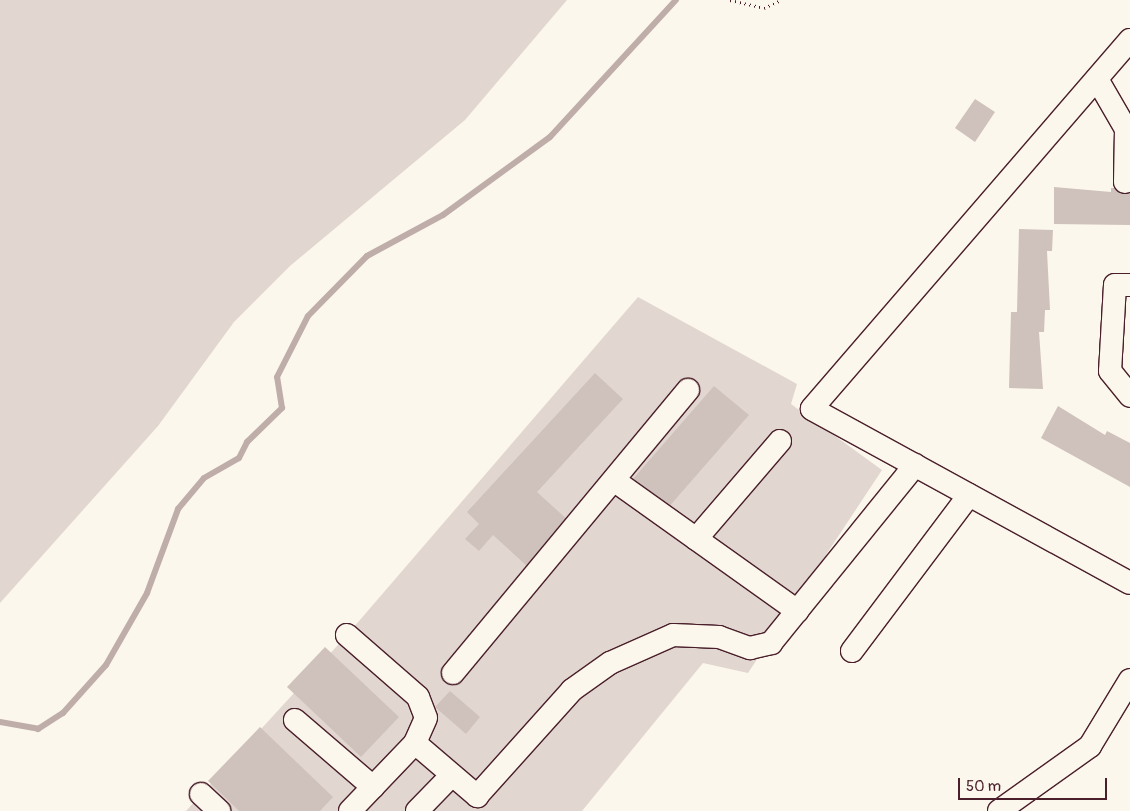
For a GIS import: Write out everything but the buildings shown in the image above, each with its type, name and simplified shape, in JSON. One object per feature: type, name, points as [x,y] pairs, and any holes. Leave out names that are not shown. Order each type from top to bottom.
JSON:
[{"type":"street","points":[[1130,40],[812,408],[1130,583]]},
{"type":"street","points":[[1097,79],[1126,129],[1125,182]]},
{"type":"street","points":[[1113,284],[1103,368],[1121,390],[1130,396]]},
{"type":"street","points":[[453,673],[688,390]]},
{"type":"street","points":[[696,539],[780,441]]},
{"type":"street","points":[[415,743],[477,796],[572,690],[610,663],[673,635],[719,637],[750,648],[771,643],[915,465]]},
{"type":"street","points":[[615,480],[797,611]]},
{"type":"street","points":[[852,651],[969,495]]},
{"type":"street","points":[[347,635],[424,706],[426,718],[415,743],[350,811]]},
{"type":"street","points":[[999,811],[1090,746],[1130,680]]},
{"type":"street","points":[[295,720],[373,787]]},
{"type":"street","points":[[416,811],[452,775]]},
{"type":"street","points":[[201,794],[219,811]]},
{"type":"path","points":[[730,0],[764,8],[781,0]]},
{"type":"shaded area","points":[[0,0],[567,0],[465,120],[290,266],[234,322],[158,426],[0,603]]},
{"type":"shaded area","points":[[638,297],[797,384],[791,404],[882,470],[748,673],[703,663],[582,811],[186,811],[347,635]]},
{"type":"waterway","points":[[0,722],[38,729],[63,713],[106,665],[147,593],[178,509],[204,478],[239,458],[247,442],[282,408],[277,377],[308,316],[367,256],[443,215],[550,137],[676,0]]}]
